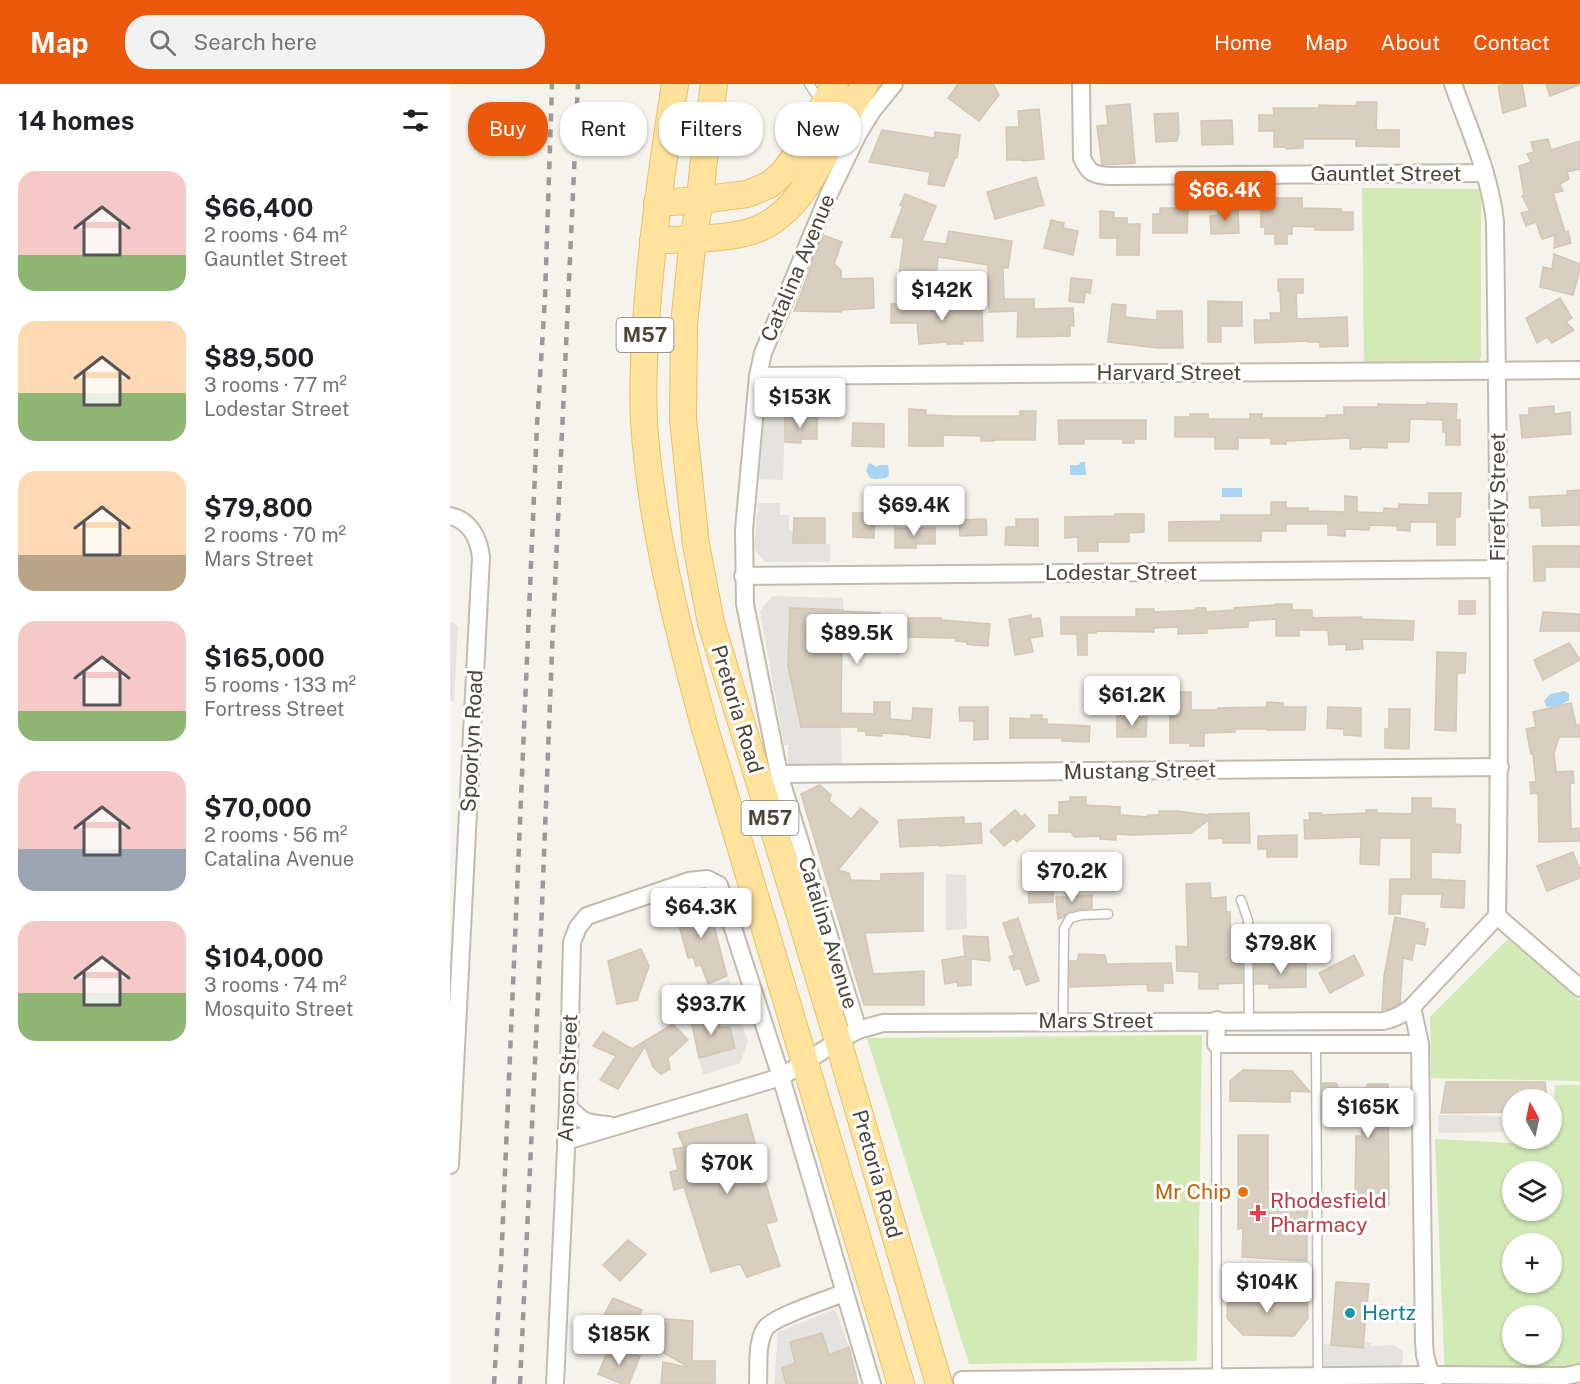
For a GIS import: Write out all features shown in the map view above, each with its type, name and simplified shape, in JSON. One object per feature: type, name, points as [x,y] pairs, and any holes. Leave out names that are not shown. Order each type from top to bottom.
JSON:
[{"type":"main road","name":"Pretoria Road","points":[[675,84],[652,241],[644,352],[644,421],[648,467],[660,545],[676,623],[704,725],[901,1384]]},
{"type":"main road","name":"Pretoria Road","points":[[714,84],[684,324],[683,419],[696,545],[711,623],[848,1035],[955,1383]]},
{"type":"main road","points":[[652,241],[750,232],[774,220],[786,210],[810,180],[865,84]]},
{"type":"main road","points":[[657,203],[747,194],[769,185],[783,173],[796,155],[829,95]]},
{"type":"main road","points":[[703,163],[723,186],[747,194]]},
{"type":"street","name":"Catalina Avenue","points":[[848,1035],[780,774],[749,628],[743,576],[744,530],[758,376],[763,353],[828,194],[858,134],[872,111],[894,84]]},
{"type":"street","name":"Gauntlet Street","points":[[1081,84],[1082,158],[1086,168],[1092,173],[1121,176],[1485,173]]},
{"type":"street","name":"Firefly Street","points":[[1453,84],[1485,173],[1495,222],[1500,767],[1497,916]]},
{"type":"street","name":"Harvard Street","points":[[758,376],[1580,370]]},
{"type":"street","name":"Spoorlyn Road","points":[[450,516],[462,521],[475,534],[481,549],[450,1164]]},
{"type":"street","name":"Lodestar Street","points":[[743,576],[1499,569]]},
{"type":"street","name":"Mustang Street","points":[[780,774],[1500,767]]},
{"type":"street","name":"Anson Street","points":[[555,1384],[573,942],[578,927],[587,916],[690,881],[707,879],[719,885],[781,1077]]},
{"type":"street","name":"Mars Street","points":[[566,1141],[781,1077],[848,1035],[876,1024],[1217,1020],[1383,1021],[1402,1015],[1412,1007],[1497,916]]},
{"type":"street","points":[[1497,916],[1580,988]]},
{"type":"street","points":[[1412,1007],[1420,1044],[1424,1342],[1432,1380]]},
{"type":"street","points":[[1217,1020],[1216,1044],[1420,1044]]},
{"type":"street","points":[[781,1077],[872,1384]]},
{"type":"street","points":[[568,1106],[581,1120],[588,1123],[616,1126]]},
{"type":"street","points":[[758,1384],[761,1339],[768,1324],[844,1293]]},
{"type":"street","points":[[955,1383],[1217,1377],[1268,1380],[1318,1376],[1432,1380],[1566,1376],[1580,1373]]},
{"type":"lane","points":[[809,84],[829,95]]},
{"type":"lane","points":[[1241,900],[1248,920],[1249,1020]]},
{"type":"lane","points":[[1063,1021],[1064,929],[1070,918],[1107,914]]},
{"type":"lane","points":[[1216,1044],[1217,1377]]},
{"type":"lane","points":[[1316,1044],[1318,1376]]},
{"type":"green space","points":[[1362,188],[1481,189],[1481,357],[1476,365],[1364,365]]},
{"type":"green space","points":[[1508,939],[1580,1001],[1580,1081],[1431,1078],[1430,1017]]},
{"type":"green space","points":[[1202,1035],[1197,1361],[969,1364],[867,1038]]},
{"type":"green space","points":[[1555,1085],[1580,1085],[1580,1369],[1445,1377],[1435,1139],[1502,1142],[1502,1149],[1562,1149],[1562,1089],[1555,1089]]},
{"type":"shaded area","points":[[783,398],[821,398],[820,418],[785,417],[783,480],[759,479],[764,419]]},
{"type":"shaded area","points":[[758,503],[780,503],[780,515],[789,515],[789,530],[794,530],[793,543],[830,544],[830,562],[765,562],[754,549]]},
{"type":"shaded area","points":[[772,596],[843,598],[843,610],[790,608],[801,727],[841,727],[842,765],[788,765],[788,745],[784,745],[760,611]]},
{"type":"shaded area","points":[[450,622],[458,626],[454,702],[450,700]]},
{"type":"shaded area","points":[[946,874],[966,875],[967,929],[946,930]]},
{"type":"shaded area","points":[[729,980],[748,1042],[740,1063],[703,1075],[699,1058],[735,1048],[730,1027],[720,1027],[717,1012],[691,1020],[685,995]]},
{"type":"shaded area","points":[[1438,1115],[1502,1116],[1502,1132],[1439,1133]]},
{"type":"shaded area","points":[[835,1309],[849,1347],[829,1355],[822,1333],[790,1342],[795,1363],[782,1368],[786,1384],[774,1384],[778,1332]]},
{"type":"shaded area","points":[[1363,1342],[1371,1343],[1371,1346],[1394,1345],[1403,1351],[1402,1374],[1324,1373],[1324,1344],[1362,1348]]},
{"type":"water","points":[[1080,462],[1085,462],[1086,475],[1070,475],[1070,465],[1079,465]]},
{"type":"water","points":[[869,463],[877,467],[888,465],[889,475],[886,478],[870,478],[866,471]]},
{"type":"water","points":[[1222,488],[1242,488],[1242,497],[1222,497]]},
{"type":"water","points":[[1565,691],[1569,694],[1569,700],[1559,706],[1547,707],[1544,701],[1550,694]]},
{"type":"building","points":[[958,84],[993,84],[999,95],[979,121],[948,98]]},
{"type":"building","points":[[1522,84],[1526,106],[1503,113],[1498,86]]},
{"type":"building","points":[[1546,84],[1579,84],[1579,85],[1550,96]]},
{"type":"building","points":[[1357,102],[1377,102],[1376,130],[1399,130],[1399,147],[1356,146],[1356,139],[1303,139],[1303,148],[1287,149],[1274,147],[1274,131],[1259,131],[1259,115],[1274,115],[1273,108],[1319,108],[1319,105],[1356,106]]},
{"type":"building","points":[[1130,104],[1135,163],[1102,165],[1097,126],[1108,125],[1106,106]]},
{"type":"building","points":[[1039,109],[1044,159],[1007,160],[1006,127],[1019,127],[1018,111]]},
{"type":"building","points":[[1178,113],[1177,141],[1156,142],[1154,114]]},
{"type":"building","points":[[1232,120],[1233,144],[1202,145],[1201,121]]},
{"type":"building","points":[[882,130],[934,138],[935,132],[960,135],[957,158],[955,158],[944,186],[928,184],[930,172],[869,162]]},
{"type":"building","points":[[1548,139],[1551,150],[1580,141],[1580,169],[1567,172],[1569,179],[1560,184],[1563,191],[1553,193],[1565,232],[1568,231],[1571,243],[1554,248],[1555,235],[1542,239],[1536,222],[1526,226],[1521,213],[1530,211],[1522,196],[1524,195],[1519,166],[1531,162],[1527,154],[1534,152],[1531,142]]},
{"type":"building","points":[[1036,177],[1044,205],[995,219],[987,192]]},
{"type":"building","points":[[905,194],[936,206],[922,241],[946,244],[949,231],[1012,241],[1008,268],[1003,267],[1004,299],[1034,299],[1034,309],[1073,308],[1074,326],[1070,326],[1070,336],[1017,337],[1018,311],[989,312],[988,265],[938,257],[935,287],[898,282],[904,238],[891,237],[903,206],[900,205]]},
{"type":"building","points":[[1261,198],[1302,198],[1302,208],[1341,209],[1341,212],[1353,212],[1353,230],[1315,230],[1315,227],[1292,226],[1292,234],[1287,234],[1287,244],[1275,244],[1275,234],[1265,234],[1265,227],[1261,227]]},
{"type":"building","points":[[1160,208],[1188,208],[1187,233],[1153,233],[1153,214],[1160,214]]},
{"type":"building","points":[[1218,209],[1238,209],[1239,233],[1211,234],[1210,216],[1218,215]]},
{"type":"building","points":[[1100,211],[1114,212],[1114,218],[1127,218],[1127,224],[1140,224],[1139,255],[1117,255],[1117,238],[1100,238]]},
{"type":"building","points":[[1051,220],[1064,223],[1063,228],[1078,231],[1073,255],[1044,248]]},
{"type":"building","points":[[823,235],[842,242],[834,264],[841,270],[841,279],[873,278],[874,308],[841,310],[841,312],[794,311]]},
{"type":"building","points":[[1554,254],[1580,264],[1573,295],[1540,287],[1543,267],[1552,269]]},
{"type":"building","points":[[1071,278],[1092,280],[1090,293],[1085,292],[1084,303],[1069,301]]},
{"type":"building","points":[[1278,279],[1303,279],[1303,293],[1296,293],[1297,319],[1347,317],[1348,346],[1320,347],[1320,342],[1308,341],[1255,343],[1254,320],[1271,320],[1270,313],[1281,313]]},
{"type":"building","points":[[1560,298],[1572,318],[1566,322],[1574,330],[1552,343],[1547,337],[1537,343],[1526,318]]},
{"type":"building","points":[[1208,301],[1242,302],[1242,326],[1221,326],[1221,342],[1208,342]]},
{"type":"building","points":[[891,304],[982,304],[983,341],[962,341],[963,344],[947,344],[947,342],[919,344],[917,323],[891,323]]},
{"type":"building","points":[[1112,304],[1126,305],[1125,317],[1157,320],[1157,311],[1182,311],[1183,348],[1158,348],[1108,342]]},
{"type":"building","points":[[1427,403],[1457,404],[1456,420],[1460,420],[1460,445],[1446,445],[1443,420],[1410,419],[1409,442],[1387,442],[1387,448],[1350,449],[1350,438],[1286,441],[1286,444],[1271,444],[1271,438],[1238,438],[1238,449],[1215,449],[1215,437],[1175,437],[1175,417],[1190,417],[1190,414],[1208,414],[1208,419],[1250,419],[1250,414],[1262,414],[1262,418],[1326,418],[1326,415],[1344,415],[1344,407],[1378,407],[1378,404],[1427,405]]},
{"type":"building","points":[[1554,406],[1554,414],[1570,412],[1571,434],[1522,438],[1520,415],[1529,415],[1529,408]]},
{"type":"building","points":[[909,409],[926,410],[926,415],[953,416],[1020,416],[1020,411],[1036,411],[1035,440],[981,441],[981,436],[943,435],[943,446],[909,446]]},
{"type":"building","points":[[785,417],[817,417],[817,439],[801,439],[801,443],[785,442]]},
{"type":"building","points":[[1058,420],[1146,420],[1146,439],[1134,439],[1134,443],[1123,443],[1123,439],[1084,439],[1084,444],[1059,444]]},
{"type":"building","points":[[853,423],[884,424],[884,447],[852,446]]},
{"type":"building","points":[[1580,490],[1580,525],[1542,526],[1541,508],[1530,508],[1529,497],[1567,495],[1567,491]]},
{"type":"building","points":[[1429,493],[1461,493],[1460,517],[1455,517],[1455,545],[1437,545],[1437,522],[1410,522],[1410,531],[1397,530],[1398,526],[1370,525],[1369,530],[1345,529],[1345,536],[1328,535],[1328,524],[1286,524],[1286,531],[1261,531],[1261,541],[1169,541],[1169,522],[1221,521],[1221,515],[1271,515],[1271,502],[1286,502],[1286,508],[1308,508],[1308,511],[1345,512],[1345,496],[1357,497],[1357,512],[1384,513],[1384,508],[1399,509],[1399,504],[1429,505]]},
{"type":"building","points":[[853,513],[875,513],[874,538],[853,537]]},
{"type":"building","points":[[1115,514],[1144,514],[1144,532],[1129,533],[1129,542],[1098,542],[1098,551],[1078,551],[1078,537],[1065,538],[1065,517],[1115,516]]},
{"type":"building","points":[[794,518],[825,518],[825,543],[793,543]]},
{"type":"building","points":[[986,519],[987,535],[960,536],[959,520]]},
{"type":"building","points":[[1016,519],[1038,519],[1038,546],[1005,545],[1006,527],[1016,527]]},
{"type":"building","points":[[895,528],[935,528],[935,544],[916,544],[916,548],[895,548]]},
{"type":"building","points":[[1533,546],[1580,546],[1580,567],[1545,567],[1545,581],[1534,581]]},
{"type":"building","points":[[1459,601],[1475,601],[1475,614],[1459,614]]},
{"type":"building","points":[[1292,604],[1292,610],[1312,610],[1312,618],[1362,617],[1362,619],[1414,621],[1413,640],[1362,639],[1363,649],[1346,650],[1346,644],[1329,645],[1328,630],[1299,630],[1299,636],[1276,636],[1276,619],[1248,621],[1248,627],[1207,629],[1207,633],[1178,634],[1178,627],[1154,628],[1154,632],[1096,631],[1096,633],[1087,633],[1087,655],[1078,655],[1077,634],[1061,634],[1061,617],[1136,617],[1136,609],[1154,609],[1154,612],[1206,608],[1206,612]]},
{"type":"building","points":[[790,608],[880,613],[887,618],[941,618],[941,620],[990,624],[988,646],[967,644],[967,642],[956,641],[956,638],[842,636],[841,713],[874,714],[874,702],[890,702],[890,719],[912,721],[913,708],[932,709],[930,738],[882,733],[882,736],[866,735],[866,731],[858,731],[858,727],[801,727],[788,666]]},
{"type":"building","points":[[1543,612],[1580,614],[1580,631],[1540,631]]},
{"type":"building","points":[[1031,615],[1031,619],[1040,618],[1043,636],[1030,638],[1033,652],[1015,655],[1009,619]]},
{"type":"building","points":[[1569,643],[1580,660],[1543,680],[1534,660]]},
{"type":"building","points":[[1437,652],[1466,653],[1465,673],[1457,673],[1456,731],[1435,730]]},
{"type":"building","points":[[1170,692],[1191,692],[1191,710],[1267,707],[1267,702],[1283,703],[1283,707],[1306,707],[1305,730],[1235,729],[1235,732],[1204,733],[1204,746],[1170,743]]},
{"type":"building","points":[[1571,703],[1576,725],[1580,725],[1580,737],[1559,737],[1554,753],[1556,772],[1573,771],[1574,783],[1570,784],[1571,829],[1580,828],[1580,841],[1539,842],[1538,793],[1531,794],[1530,782],[1536,782],[1533,754],[1531,754],[1526,729],[1536,727],[1533,712]]},
{"type":"building","points":[[959,707],[988,707],[988,739],[974,740],[974,721],[960,721]]},
{"type":"building","points":[[1328,707],[1361,708],[1361,736],[1344,735],[1344,729],[1327,728]]},
{"type":"building","points":[[1389,709],[1410,709],[1409,749],[1385,748],[1385,729],[1389,729]]},
{"type":"building","points":[[1031,715],[1042,715],[1042,719],[1047,719],[1047,724],[1090,726],[1089,742],[1062,741],[1062,738],[1010,738],[1010,718],[1031,719]]},
{"type":"building","points":[[1117,716],[1147,717],[1146,737],[1117,737]]},
{"type":"building","points":[[820,785],[831,795],[829,801],[851,819],[861,808],[878,822],[838,870],[849,873],[851,880],[881,881],[881,874],[923,873],[923,931],[865,933],[873,974],[924,971],[924,1005],[864,1005],[801,794]]},
{"type":"building","points":[[1070,797],[1086,797],[1086,805],[1120,807],[1120,815],[1148,817],[1148,815],[1159,815],[1159,811],[1209,815],[1249,813],[1250,843],[1223,843],[1223,838],[1209,839],[1209,820],[1191,833],[1116,834],[1116,840],[1100,839],[1100,836],[1074,837],[1071,832],[1049,832],[1049,815],[1059,815],[1059,802],[1070,801]]},
{"type":"building","points":[[1412,798],[1431,798],[1431,808],[1455,809],[1455,824],[1461,825],[1460,853],[1431,852],[1431,879],[1465,881],[1464,908],[1441,907],[1442,894],[1401,894],[1400,914],[1389,914],[1390,879],[1411,879],[1411,838],[1380,838],[1379,865],[1360,864],[1361,837],[1305,839],[1304,820],[1310,820],[1309,813],[1322,813],[1322,815],[1366,813],[1366,810],[1377,810],[1377,813],[1412,814]]},
{"type":"building","points":[[1015,810],[1022,817],[1025,814],[1035,826],[1017,842],[1014,838],[1004,846],[990,831]]},
{"type":"building","points":[[964,817],[964,824],[981,823],[982,843],[900,847],[898,820]]},
{"type":"building","points":[[1297,835],[1297,857],[1267,857],[1267,849],[1258,849],[1258,836]]},
{"type":"building","points":[[1573,852],[1580,870],[1580,878],[1547,891],[1537,866]]},
{"type":"building","points":[[1053,876],[1053,902],[1029,903],[1028,877]]},
{"type":"building","points":[[1210,883],[1211,898],[1226,897],[1226,912],[1230,912],[1231,940],[1239,940],[1242,983],[1218,984],[1218,989],[1199,989],[1199,972],[1177,971],[1176,946],[1188,947],[1186,884]]},
{"type":"building","points":[[1074,888],[1075,896],[1092,895],[1092,908],[1068,912],[1058,919],[1056,897],[1066,897],[1066,889]]},
{"type":"building","points":[[695,902],[709,906],[727,976],[708,984],[701,965],[696,966],[693,957],[688,958],[674,908]]},
{"type":"building","points":[[1395,917],[1425,923],[1424,929],[1428,929],[1425,945],[1415,943],[1412,960],[1403,958],[1400,1003],[1382,1010],[1384,976]]},
{"type":"building","points":[[1018,918],[1039,981],[1026,985],[1020,968],[1014,970],[1009,957],[1014,955],[1003,923]]},
{"type":"building","points":[[963,936],[988,937],[990,961],[971,959],[971,985],[958,986],[957,982],[945,984],[942,960],[965,956]]},
{"type":"building","points":[[641,949],[649,966],[637,1000],[617,1004],[608,961]]},
{"type":"building","points":[[1079,954],[1105,955],[1107,964],[1171,963],[1173,983],[1163,983],[1163,991],[1148,991],[1147,984],[1070,987],[1070,961],[1077,961]]},
{"type":"building","points":[[1354,955],[1364,975],[1330,993],[1319,973]]},
{"type":"building","points":[[1255,961],[1264,961],[1264,964],[1306,963],[1306,987],[1269,988],[1269,984],[1255,984]]},
{"type":"building","points":[[717,1012],[720,1027],[730,1027],[735,1048],[699,1058],[691,1020]]},
{"type":"building","points":[[673,1024],[688,1040],[668,1058],[670,1069],[661,1074],[653,1067],[645,1046],[618,1089],[600,1080],[616,1056],[593,1046],[603,1032],[632,1049]]},
{"type":"building","points":[[1243,1070],[1292,1071],[1310,1092],[1290,1091],[1290,1102],[1230,1101],[1230,1081]]},
{"type":"building","points":[[1446,1082],[1545,1082],[1546,1089],[1502,1089],[1502,1112],[1441,1113]]},
{"type":"building","points":[[1323,1083],[1336,1083],[1338,1088],[1366,1088],[1368,1084],[1388,1084],[1389,1205],[1355,1204],[1356,1136],[1362,1136],[1361,1105],[1323,1105]]},
{"type":"building","points":[[747,1114],[777,1221],[766,1224],[780,1266],[747,1277],[740,1264],[711,1272],[684,1187],[674,1190],[670,1172],[678,1170],[673,1149],[684,1147],[678,1133]]},
{"type":"building","points":[[1238,1135],[1268,1135],[1268,1203],[1277,1203],[1277,1209],[1307,1210],[1307,1261],[1242,1257],[1243,1228],[1238,1229]]},
{"type":"building","points":[[628,1240],[646,1254],[620,1281],[603,1265]]},
{"type":"building","name":"Hertz","points":[[1336,1282],[1369,1284],[1363,1348],[1331,1345]]},
{"type":"building","points":[[1228,1290],[1251,1291],[1251,1296],[1293,1298],[1293,1293],[1307,1294],[1308,1318],[1294,1336],[1243,1335],[1227,1318]]},
{"type":"building","points":[[613,1298],[642,1310],[631,1335],[602,1319]]},
{"type":"building","points":[[660,1320],[693,1321],[692,1361],[715,1361],[715,1384],[661,1384],[663,1362],[687,1366],[664,1353],[666,1326]]},
{"type":"building","points":[[822,1333],[829,1355],[849,1347],[858,1384],[786,1384],[782,1368],[795,1363],[790,1342]]},
{"type":"building","points":[[609,1348],[640,1356],[629,1384],[622,1384],[598,1374]]},
{"type":"railway","points":[[494,1384],[537,425],[545,298],[552,84]]},
{"type":"railway","points":[[520,1384],[578,84]]},
{"type":"place","name":"Mr Chip","points":[[1243,1192]]},
{"type":"place","name":"Rhodesfield Pharmacy","points":[[1258,1213]]},
{"type":"place","name":"Hertz","points":[[1350,1313]]}]
